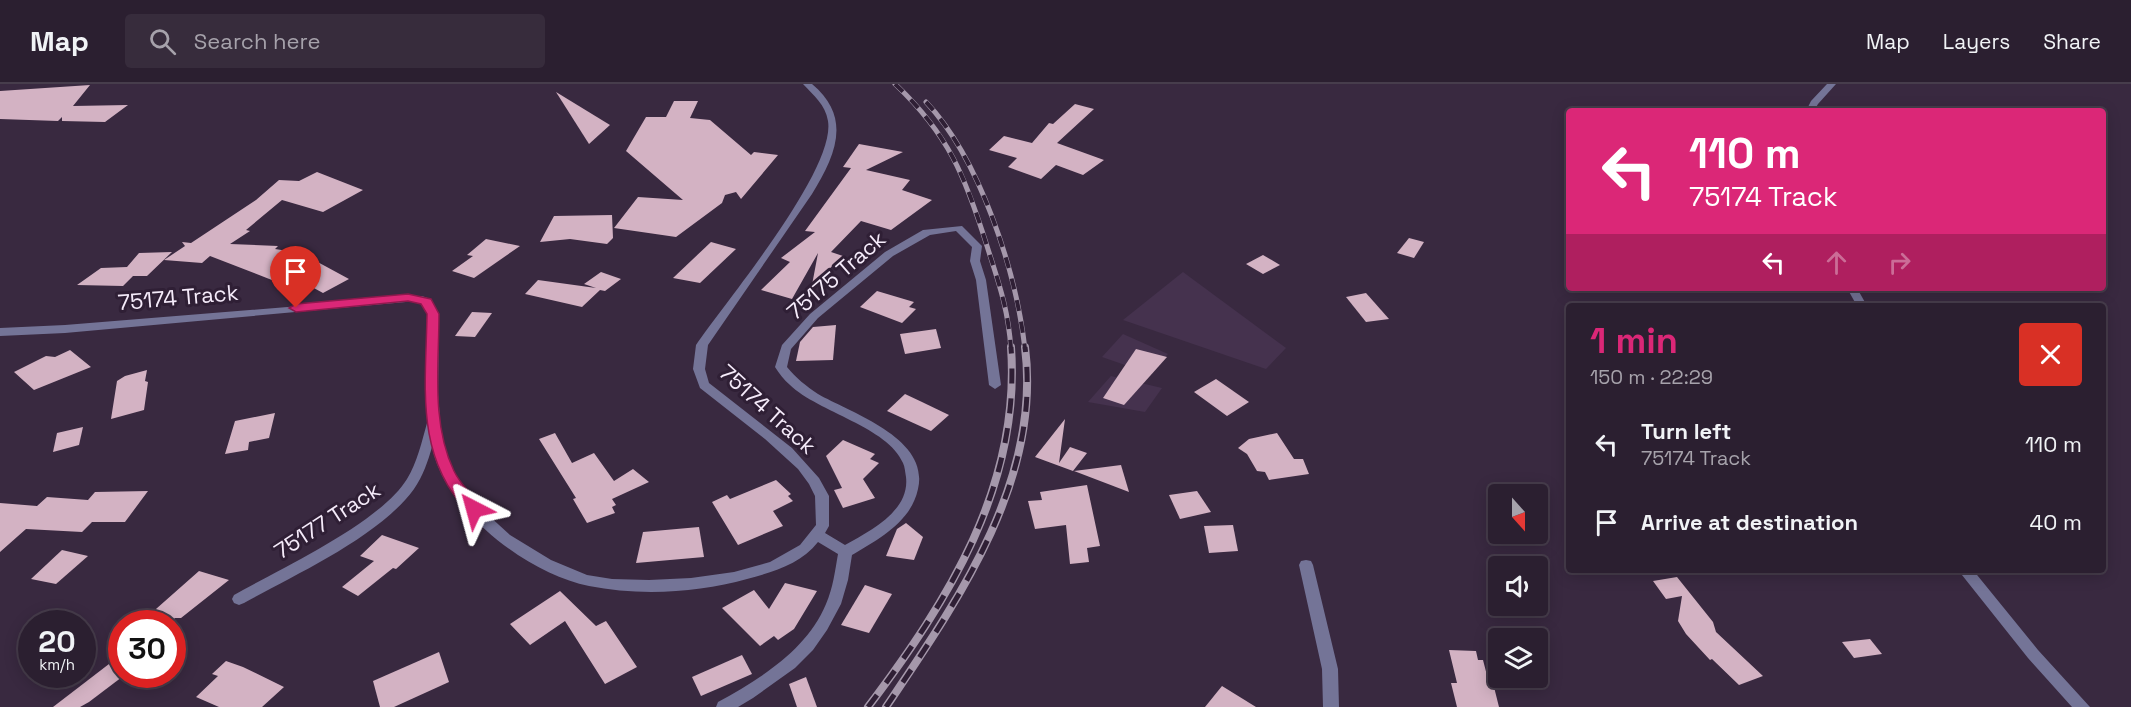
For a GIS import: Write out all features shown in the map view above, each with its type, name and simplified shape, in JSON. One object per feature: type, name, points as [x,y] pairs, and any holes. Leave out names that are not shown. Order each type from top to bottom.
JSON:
[{"type":"street","name":"75174 Track","points":[[0,332],[65,329],[418,298],[426,302],[433,314],[432,425],[446,471],[461,496],[487,522],[531,556],[586,580],[618,586],[701,583],[774,567],[801,553],[819,536],[825,511],[822,495],[808,472],[704,385],[699,369],[702,345],[811,188],[826,159],[833,137],[831,112],[820,94],[807,84]]},
{"type":"street","points":[[1812,108],[1832,84]]},
{"type":"street","name":"75175 Track","points":[[845,552],[879,532],[901,512],[912,492],[914,477],[910,463],[900,447],[867,425],[800,390],[786,376],[781,360],[786,348],[814,316],[889,254],[927,232],[958,228],[977,246],[975,261],[981,280],[995,386]]},
{"type":"street","name":"75177 Track","points":[[239,599],[334,545],[390,508],[411,484],[432,425]]},
{"type":"street","points":[[724,707],[755,690],[785,668],[818,634],[828,619],[840,589],[845,552],[819,536]]},
{"type":"street","points":[[1306,565],[1330,669],[1331,707]]},
{"type":"street","points":[[1967,573],[2033,654],[2082,707]]},
{"type":"shaded area","points":[[1183,272],[1286,348],[1266,369],[1123,320]]},
{"type":"shaded area","points":[[1123,334],[1168,354],[1148,373],[1102,357]]},
{"type":"shaded area","points":[[1111,376],[1162,388],[1145,412],[1088,402]]},
{"type":"building","points":[[90,85],[73,106],[128,105],[105,122],[62,121],[62,117],[58,121],[0,119],[0,91]]},
{"type":"building","points":[[556,92],[610,125],[589,144]]},
{"type":"building","points":[[674,101],[698,101],[690,118],[710,120],[751,155],[754,152],[778,155],[741,199],[736,192],[725,195],[722,203],[676,237],[614,228],[638,197],[683,200],[626,151],[646,117],[666,117]]},
{"type":"building","points":[[1075,104],[1094,109],[1057,143],[1104,160],[1083,175],[1056,165],[1041,179],[1008,167],[1017,158],[989,150],[1004,136],[1032,143],[1049,123],[1053,124]]},
{"type":"building","points":[[859,144],[903,152],[866,170],[910,180],[902,190],[932,200],[891,230],[861,221],[831,252],[843,256],[812,285],[818,253],[792,299],[761,290],[790,262],[781,258],[815,232],[805,231],[851,168],[843,167]]},
{"type":"building","points":[[317,172],[363,190],[323,212],[282,200],[246,230],[250,231],[230,244],[278,246],[275,249],[301,253],[349,279],[323,293],[290,275],[277,282],[210,256],[202,263],[164,260],[185,246],[182,242],[191,243],[256,200],[279,180],[299,181]]},
{"type":"building","points":[[612,215],[613,238],[607,244],[570,239],[540,242],[554,216]]},
{"type":"building","points":[[1409,238],[1424,242],[1414,258],[1397,253]]},
{"type":"building","points":[[486,239],[520,246],[474,278],[452,271],[473,256],[467,255]]},
{"type":"building","points":[[711,242],[736,249],[700,283],[673,278]]},
{"type":"building","points":[[172,252],[147,276],[133,276],[123,286],[77,285],[101,268],[127,267],[139,253]]},
{"type":"building","points":[[1263,255],[1280,265],[1263,274],[1246,264]]},
{"type":"building","points":[[601,272],[621,279],[605,291],[600,290],[582,307],[525,294],[538,280],[596,288],[584,284]]},
{"type":"building","points":[[877,291],[914,302],[909,307],[916,309],[902,323],[860,307]]},
{"type":"building","points":[[1366,293],[1389,319],[1366,322],[1346,297]]},
{"type":"building","points":[[472,312],[492,313],[475,337],[455,336]]},
{"type":"building","points":[[836,325],[833,360],[796,361],[800,342],[813,327]]},
{"type":"building","points":[[936,329],[941,348],[905,354],[900,334]]},
{"type":"building","points":[[1136,349],[1167,357],[1124,405],[1103,398]]},
{"type":"building","points":[[70,350],[91,367],[34,390],[14,372],[46,356],[55,357]]},
{"type":"building","points":[[147,370],[145,381],[148,382],[144,410],[111,419],[117,381],[125,376]]},
{"type":"building","points":[[1216,379],[1249,402],[1227,416],[1194,392]]},
{"type":"building","points":[[905,394],[949,415],[931,431],[887,411]]},
{"type":"building","points":[[275,413],[269,438],[249,442],[248,450],[225,454],[235,421]]},
{"type":"building","points":[[1065,419],[1059,463],[1070,447],[1087,453],[1073,471],[1035,457]]},
{"type":"building","points":[[83,427],[79,445],[53,452],[57,433]]},
{"type":"building","points":[[555,433],[572,463],[594,453],[614,481],[633,469],[649,482],[612,499],[616,505],[612,507],[615,513],[587,523],[573,499],[576,498],[539,439]]},
{"type":"building","points":[[1277,433],[1294,459],[1303,459],[1309,474],[1269,480],[1265,472],[1257,471],[1247,454],[1238,448],[1249,439]]},
{"type":"building","points":[[843,440],[875,454],[870,459],[879,463],[863,479],[875,498],[843,508],[834,490],[842,488],[826,456]]},
{"type":"building","points":[[1121,465],[1129,492],[1074,471]]},
{"type":"building","points":[[776,480],[791,494],[788,496],[793,501],[773,511],[783,526],[738,545],[712,502],[727,495],[730,499]]},
{"type":"building","points":[[1087,485],[1100,546],[1087,548],[1089,562],[1070,564],[1066,525],[1035,529],[1028,501],[1042,500],[1040,492]]},
{"type":"building","points":[[148,491],[125,522],[92,522],[82,532],[26,529],[0,552],[0,503],[37,506],[47,497],[88,500],[95,492]]},
{"type":"building","points":[[1197,491],[1211,512],[1180,519],[1169,495]]},
{"type":"building","points":[[906,523],[923,537],[914,560],[886,556],[897,529]]},
{"type":"building","points":[[1233,525],[1238,551],[1209,553],[1204,526]]},
{"type":"building","points":[[699,527],[704,557],[636,563],[643,532]]},
{"type":"building","points":[[382,535],[419,548],[396,569],[393,568],[358,596],[342,587],[374,561],[360,556]]},
{"type":"building","points":[[62,550],[88,556],[56,584],[31,579]]},
{"type":"building","points":[[199,571],[229,580],[186,614],[186,610],[155,610]]},
{"type":"building","points":[[1677,577],[1713,622],[1716,632],[1763,676],[1739,685],[1712,659],[1710,660],[1686,634],[1678,621],[1682,596],[1666,599],[1653,581]]},
{"type":"building","points":[[785,583],[817,591],[794,629],[778,640],[774,636],[760,646],[722,608],[754,590],[769,609]]},
{"type":"building","points":[[865,585],[892,594],[869,633],[841,625]]},
{"type":"building","points":[[560,591],[596,626],[606,621],[637,667],[605,684],[565,621],[530,645],[510,624]]},
{"type":"building","points":[[1870,639],[1882,654],[1854,658],[1842,642]]},
{"type":"building","points":[[1449,650],[1476,651],[1478,660],[1483,660],[1488,688],[1494,688],[1499,707],[1457,707],[1451,683],[1457,683]]},
{"type":"building","points":[[439,652],[449,682],[394,707],[380,707],[373,681]]},
{"type":"building","points":[[742,655],[752,674],[701,696],[692,677]]},
{"type":"building","points":[[226,661],[284,687],[262,707],[219,707],[196,697],[218,676],[212,674]]},
{"type":"building","points":[[108,665],[108,688],[80,707],[53,707],[78,688],[96,688],[96,674]]},
{"type":"building","points":[[806,677],[817,707],[797,707],[789,684]]},
{"type":"building","points":[[1222,686],[1256,707],[1205,707]]},
{"type":"railway","points":[[895,84],[914,103],[942,139],[962,177],[999,284],[1008,321],[1011,349]]},
{"type":"railway","points":[[926,102],[963,154],[979,185],[1004,252],[1025,349]]},
{"type":"railway","points":[[886,707],[966,582],[1007,492],[1020,445],[1027,397],[1025,347]]},
{"type":"railway","points":[[868,707],[926,626],[951,583],[973,539],[991,494],[1004,447],[1011,398],[1011,349]]},
{"type":"route","points":[[296,308],[408,297],[426,302],[433,314],[432,425],[446,471],[461,496],[474,509]]}]
